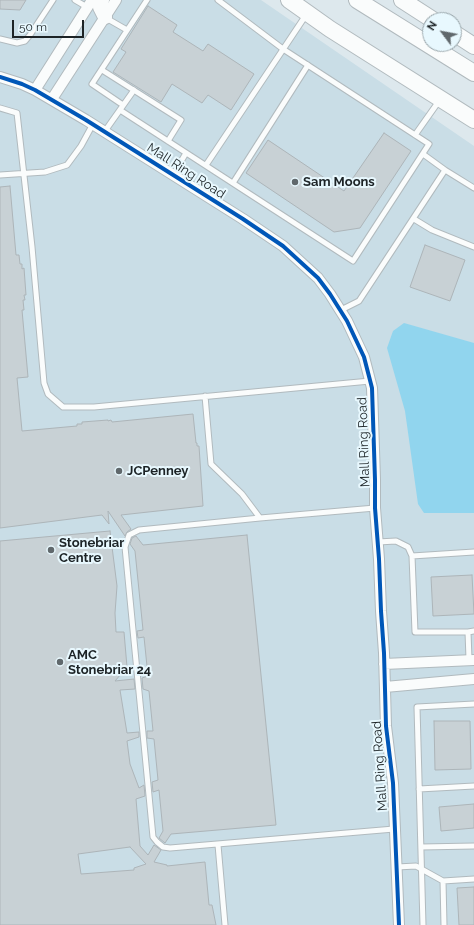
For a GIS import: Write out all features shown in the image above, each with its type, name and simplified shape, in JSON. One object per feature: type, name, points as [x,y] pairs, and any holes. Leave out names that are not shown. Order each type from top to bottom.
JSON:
[{"type":"main road","points":[[289,0],[330,29],[440,100],[474,120]]},
{"type":"main road","points":[[357,0],[474,73]]},
{"type":"main road","points":[[402,0],[422,13]]},
{"type":"main road","points":[[462,38],[474,46]]},
{"type":"street","points":[[102,0],[100,7],[105,17]]},
{"type":"street","points":[[52,99],[116,0]]},
{"type":"street","points":[[35,90],[89,4]]},
{"type":"street","name":"Mall Ring Road","points":[[0,77],[22,84],[52,99],[249,223],[289,251],[318,278],[333,297],[364,357],[371,381],[380,611],[384,664],[386,726],[393,783],[399,925]]},
{"type":"street","points":[[384,664],[471,659]]},
{"type":"street","points":[[385,687],[474,679]]},
{"type":"lane","points":[[0,39],[18,43],[24,42],[53,0]]},
{"type":"lane","points":[[75,0],[89,4]]},
{"type":"lane","points":[[147,0],[92,84],[168,141],[352,262],[429,144],[283,49],[218,0]]},
{"type":"lane","points":[[206,166],[307,12]]},
{"type":"lane","points":[[105,17],[127,30]]},
{"type":"lane","points":[[233,183],[308,65]]},
{"type":"lane","points":[[102,70],[181,120],[168,141]]},
{"type":"lane","points":[[105,131],[134,90]]},
{"type":"lane","points":[[415,135],[440,100]]},
{"type":"lane","points":[[0,108],[17,113],[32,247],[44,383],[48,394],[64,407],[94,407],[371,381]]},
{"type":"lane","points":[[0,175],[45,172],[67,165],[81,146],[93,124]]},
{"type":"lane","points":[[173,175],[186,153]]},
{"type":"lane","points":[[423,154],[474,188]]},
{"type":"lane","points":[[340,310],[359,301],[445,170]]},
{"type":"lane","points":[[414,219],[432,230],[474,247]]},
{"type":"lane","points":[[205,396],[211,464],[242,494],[260,518]]},
{"type":"lane","points":[[375,508],[139,530],[130,535],[125,547],[153,837],[157,842],[163,847],[170,848],[394,829]]},
{"type":"lane","points":[[378,542],[396,541],[408,547],[412,556],[416,632],[474,631]]},
{"type":"lane","points":[[412,556],[474,552]]},
{"type":"lane","points":[[468,632],[471,659]]},
{"type":"lane","points":[[423,925],[417,707],[474,704]]},
{"type":"lane","points":[[419,789],[474,786]]},
{"type":"lane","points":[[218,845],[225,925]]},
{"type":"lane","points":[[421,847],[474,846]]},
{"type":"lane","points":[[397,867],[416,866],[443,881],[474,879]]},
{"type":"lane","points":[[443,881],[444,925]]},
{"type":"shaded area","points":[[0,0],[261,0],[474,146],[474,925],[0,925]]},
{"type":"water","points":[[404,323],[474,343],[474,513],[424,513],[418,504],[405,411],[387,348],[393,331]]},
{"type":"building","points":[[0,0],[26,0],[20,10],[0,9]]},
{"type":"building","points":[[148,6],[177,25],[173,32],[203,51],[208,44],[254,74],[231,110],[208,95],[202,103],[172,84],[161,102],[113,72],[126,52],[121,49]]},
{"type":"building","name":"Sam Moons","points":[[384,133],[411,151],[360,228],[334,232],[246,173],[268,140],[344,191]]},
{"type":"building","points":[[10,186],[16,255],[19,255],[20,264],[22,264],[22,269],[24,268],[26,295],[24,295],[25,300],[23,300],[24,310],[22,310],[28,377],[17,378],[22,431],[77,426],[77,424],[82,424],[82,422],[111,420],[112,422],[193,414],[196,443],[197,446],[199,446],[203,506],[121,515],[131,529],[125,536],[108,511],[109,524],[102,515],[0,528],[0,187]]},
{"type":"building","points":[[425,245],[465,260],[450,301],[410,287]]},
{"type":"building","name":"Stonebriar Centre","points":[[110,531],[117,586],[115,613],[116,632],[124,632],[127,667],[115,681],[134,679],[135,689],[120,690],[127,733],[139,732],[139,737],[127,741],[130,764],[139,788],[144,785],[145,796],[136,799],[140,846],[148,855],[154,845],[161,850],[154,862],[167,866],[205,862],[209,905],[212,905],[216,925],[0,925],[0,541]],"holes":[[[130,847],[146,864],[134,868],[134,870],[81,874],[78,854]]]},
{"type":"building","points":[[247,535],[276,825],[171,834],[165,843],[159,838],[163,831],[159,790],[153,792],[152,782],[158,780],[154,739],[147,738],[147,731],[153,731],[149,691],[143,689],[142,678],[148,676],[144,637],[138,638],[137,631],[143,630],[135,551],[130,544],[132,538],[136,536],[143,545]]},
{"type":"building","points":[[472,575],[474,614],[433,616],[431,577]]},
{"type":"building","points":[[434,721],[470,721],[471,769],[435,770]]},
{"type":"building","points":[[474,804],[474,828],[441,831],[439,807]]},
{"type":"building","points":[[474,887],[474,925],[459,925],[457,888]]},
{"type":"cycle path","points":[[0,77],[35,90],[86,120],[283,246],[318,278],[330,294],[347,321],[364,357],[372,388],[375,508],[384,653],[386,726],[393,783],[399,925]]},
{"type":"place","name":"Sam Moons","points":[[295,182]]},
{"type":"place","name":"JCPenney","points":[[119,471]]},
{"type":"place","name":"Stonebriar Centre","points":[[51,550]]},
{"type":"place","name":"AMC Stonebriar 24","points":[[60,662]]}]
